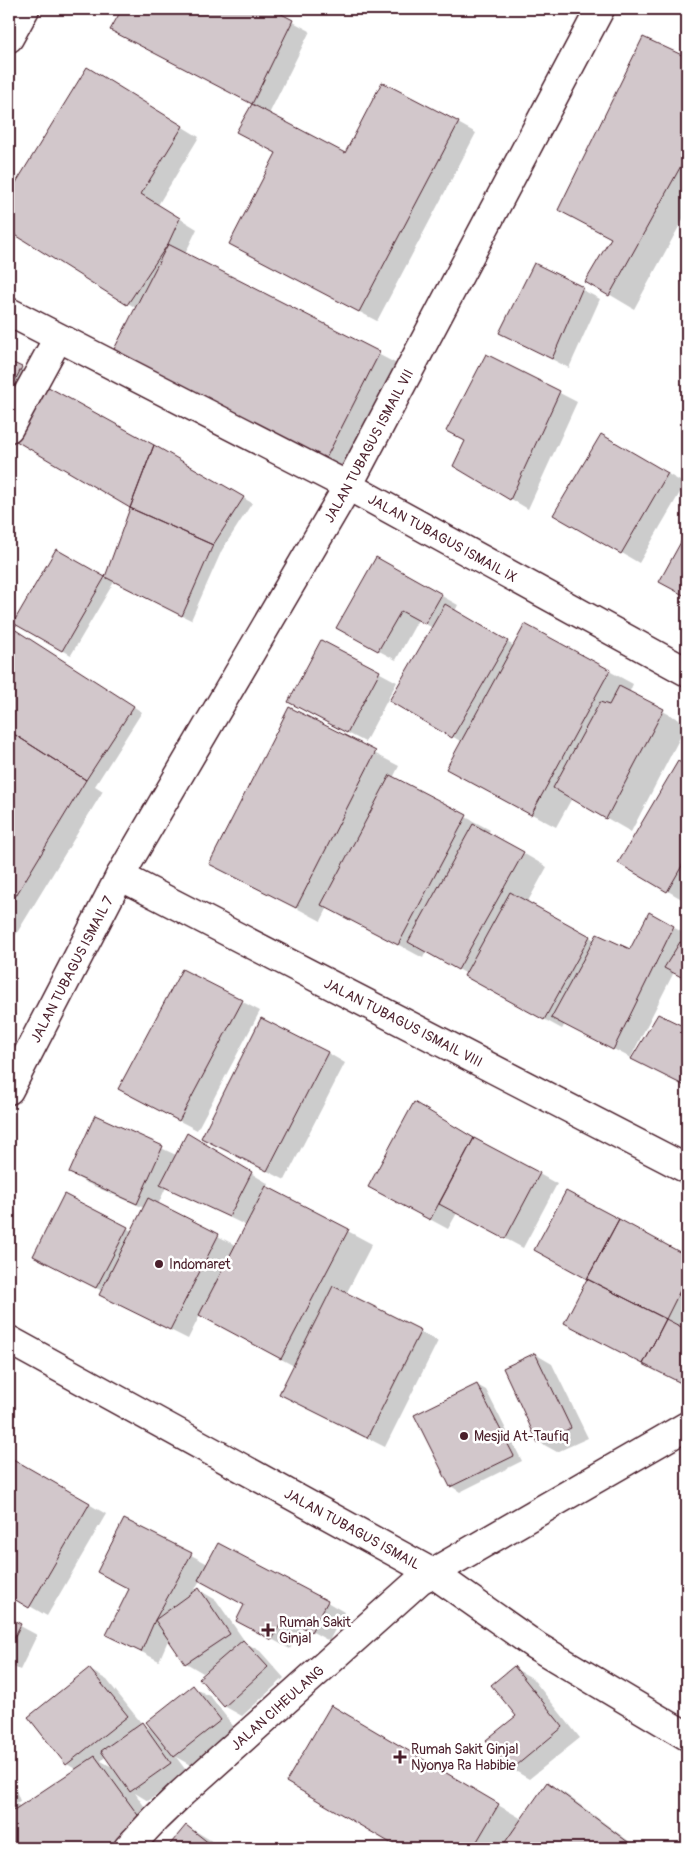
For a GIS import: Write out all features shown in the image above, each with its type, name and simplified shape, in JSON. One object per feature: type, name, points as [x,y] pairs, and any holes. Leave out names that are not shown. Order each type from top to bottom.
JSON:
[{"type":"street","points":[[9,38],[25,9]]},
{"type":"street","name":"JALAN TUBAGUS ISMAIL VII","points":[[120,876],[348,486],[600,9]]},
{"type":"street","name":"JALAN TUBAGUS ISMAIL IX","points":[[9,312],[348,486],[687,672]]},
{"type":"street","points":[[9,428],[58,338]]},
{"type":"street","name":"JALAN TUBAGUS ISMAIL 7","points":[[9,1090],[120,876]]},
{"type":"street","name":"JALAN TUBAGUS ISMAIL VIII","points":[[120,876],[687,1169]]},
{"type":"street","name":"JALAN TUBAGUS ISMAIL","points":[[9,1340],[431,1572],[536,1646],[687,1736]]},
{"type":"street","name":"JALAN CIHEULANG","points":[[128,1848],[182,1793],[420,1580],[687,1426]]},
{"type":"building","points":[[122,9],[272,9],[293,20],[252,104],[110,30]]},
{"type":"building","points":[[643,37],[684,56],[687,64],[687,155],[609,296],[585,282],[611,238],[558,210]]},
{"type":"building","points":[[87,67],[183,126],[141,194],[180,218],[168,244],[127,305],[9,231],[9,194]]},
{"type":"building","points":[[382,82],[459,122],[359,312],[229,244],[276,153],[236,132],[252,104],[345,153]]},
{"type":"building","points":[[168,244],[380,352],[323,464],[111,355]]},
{"type":"building","points":[[534,263],[583,287],[552,359],[499,333]]},
{"type":"building","points":[[486,354],[560,391],[510,500],[453,466],[465,441],[446,431]]},
{"type":"building","points":[[9,361],[22,367],[9,392]]},
{"type":"building","points":[[41,383],[154,445],[130,508],[11,438]]},
{"type":"building","points":[[601,434],[668,473],[621,554],[553,515]]},
{"type":"building","points":[[154,445],[244,497],[213,545],[130,508]]},
{"type":"building","points":[[130,508],[213,545],[182,616],[105,577]]},
{"type":"building","points":[[687,531],[687,597],[659,582]]},
{"type":"building","points":[[56,549],[105,577],[62,651],[13,623]]},
{"type":"building","points":[[376,557],[442,594],[425,624],[401,611],[378,651],[336,628]]},
{"type":"building","points":[[445,604],[508,641],[452,738],[389,701]]},
{"type":"building","points":[[525,624],[610,670],[531,815],[446,769]]},
{"type":"building","points":[[11,627],[134,706],[86,780],[9,731],[9,631]]},
{"type":"building","points":[[321,640],[380,671],[347,733],[288,702]]},
{"type":"building","points":[[619,686],[664,709],[606,819],[553,788],[600,702],[609,705]]},
{"type":"building","points":[[289,707],[376,751],[296,908],[209,864]]},
{"type":"building","points":[[9,731],[86,780],[9,907]]},
{"type":"building","points":[[678,761],[687,766],[687,857],[667,892],[618,863]]},
{"type":"building","points":[[390,775],[467,815],[398,945],[321,905]]},
{"type":"building","points":[[473,824],[524,852],[458,970],[408,942]]},
{"type":"building","points":[[510,892],[590,936],[544,1020],[464,976]]},
{"type":"building","points":[[649,912],[674,926],[613,1050],[551,1018],[597,934],[630,949]]},
{"type":"building","points":[[680,942],[687,945],[687,980],[664,968]]},
{"type":"building","points":[[182,969],[243,1000],[179,1121],[118,1089]]},
{"type":"building","points":[[658,1014],[687,1028],[687,1087],[631,1059]]},
{"type":"building","points":[[261,1018],[328,1052],[267,1171],[201,1138]]},
{"type":"building","points":[[414,1102],[474,1138],[430,1220],[368,1187]]},
{"type":"building","points":[[95,1115],[163,1146],[137,1204],[69,1173]]},
{"type":"building","points":[[187,1133],[252,1172],[229,1217],[160,1185]]},
{"type":"building","points":[[474,1138],[540,1173],[505,1239],[439,1204]]},
{"type":"building","points":[[266,1186],[349,1229],[281,1359],[199,1315]]},
{"type":"building","points":[[566,1191],[619,1219],[587,1279],[534,1250]]},
{"type":"building","points":[[64,1194],[128,1227],[96,1288],[33,1256]]},
{"type":"building","name":"Indomaret","points":[[148,1198],[219,1234],[170,1330],[99,1295]]},
{"type":"building","points":[[619,1219],[687,1256],[687,1277],[666,1319],[587,1279]]},
{"type":"building","points":[[687,1277],[687,1299],[678,1295]]},
{"type":"building","points":[[587,1279],[666,1319],[643,1364],[564,1323]]},
{"type":"building","points":[[333,1286],[421,1330],[367,1438],[279,1394]]},
{"type":"building","points":[[666,1319],[687,1330],[687,1386],[643,1364]]},
{"type":"building","points":[[535,1353],[571,1428],[538,1443],[503,1368]]},
{"type":"building","name":"Mesjid At-Taufiq","points":[[477,1384],[514,1456],[450,1487],[414,1415]]},
{"type":"building","points":[[13,1459],[90,1503],[29,1608],[9,1596],[9,1467]]},
{"type":"building","points":[[124,1519],[192,1553],[155,1620],[141,1652],[106,1635],[129,1589],[97,1572]]},
{"type":"building","points":[[218,1543],[328,1601],[311,1632],[284,1617],[272,1640],[236,1621],[244,1605],[198,1580]]},
{"type":"building","points":[[199,1588],[230,1634],[185,1664],[155,1620]]},
{"type":"building","points":[[9,1618],[21,1624],[9,1648]]},
{"type":"building","points":[[243,1640],[268,1667],[224,1707],[199,1678]]},
{"type":"building","points":[[514,1666],[563,1727],[511,1770],[486,1740],[516,1716],[491,1685]]},
{"type":"building","points":[[89,1668],[128,1716],[66,1765],[28,1717]]},
{"type":"building","points":[[193,1685],[221,1720],[174,1757],[146,1722]]},
{"type":"building","points":[[331,1705],[499,1804],[473,1848],[399,1848],[286,1782]]},
{"type":"building","points":[[142,1722],[171,1763],[130,1792],[101,1751]]},
{"type":"building","points":[[95,1756],[140,1818],[111,1848],[9,1848],[9,1803],[14,1810]]},
{"type":"building","points":[[547,1782],[636,1848],[501,1848]]},
{"type":"building","points":[[186,1825],[215,1848],[167,1848]]},
{"type":"place","name":"Indomaret","points":[[159,1264]]},
{"type":"place","name":"Mesjid At-Taufiq","points":[[464,1436]]},
{"type":"place","name":"Rumah Sakit Ginjal","points":[[268,1630]]},
{"type":"place","name":"Rumah Sakit Ginjal Nyonya Ra Habibie","points":[[400,1757]]}]
